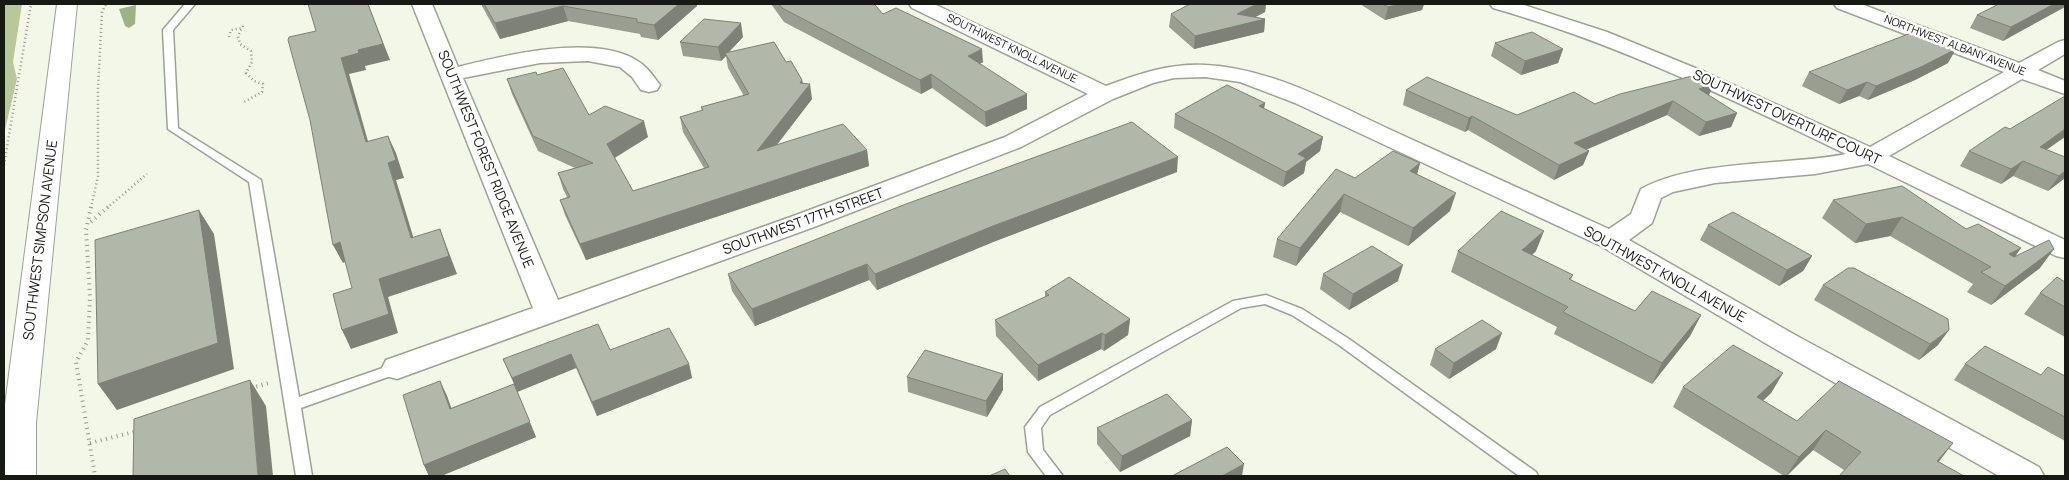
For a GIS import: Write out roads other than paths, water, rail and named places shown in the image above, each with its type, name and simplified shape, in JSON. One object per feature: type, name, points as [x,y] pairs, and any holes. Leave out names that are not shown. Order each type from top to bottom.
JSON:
[{"type":"street","name":"SOUTHWEST SIMPSON AVENUE","points":[[19,476],[12,425],[67,4]]},
{"type":"street","name":"SOUTHWEST FOREST RIDGE AVENUE","points":[[422,4],[549,314]]},
{"type":"street","name":"SOUTHWEST KNOLL AVENUE","points":[[919,4],[1105,94]]},
{"type":"street","name":"SOUTHWEST OVERTURF COURT","points":[[1500,4],[1571,26],[1650,54],[1872,156],[2065,250]]},
{"type":"street","name":"NORTHWEST ALBANY AVENUE","points":[[1844,4],[2065,88]]},
{"type":"street","points":[[1610,240],[1643,217],[1650,194],[1665,186],[1715,176],[1815,168],[1872,156],[2065,46]]},
{"type":"street","points":[[451,75],[525,58],[586,56],[624,62],[638,72],[649,85]]},
{"type":"street","name":"SOUTHWEST KNOLL AVENUE","points":[[1205,71],[1244,76],[1304,98],[1610,240],[1787,343],[2027,476]]},
{"type":"street","name":"SOUTHWEST 17TH STREET","points":[[397,368],[804,221],[1013,142],[1105,94],[1147,78],[1174,72],[1205,71]]},
{"type":"lane","points":[[190,4],[168,30],[173,129],[256,180],[304,476]]},
{"type":"lane","points":[[1055,476],[1036,452],[1033,427],[1045,411],[1238,304],[1266,300],[1297,312],[1344,342],[1530,476]]},
{"type":"lane","points":[[293,405],[397,368]]}]
